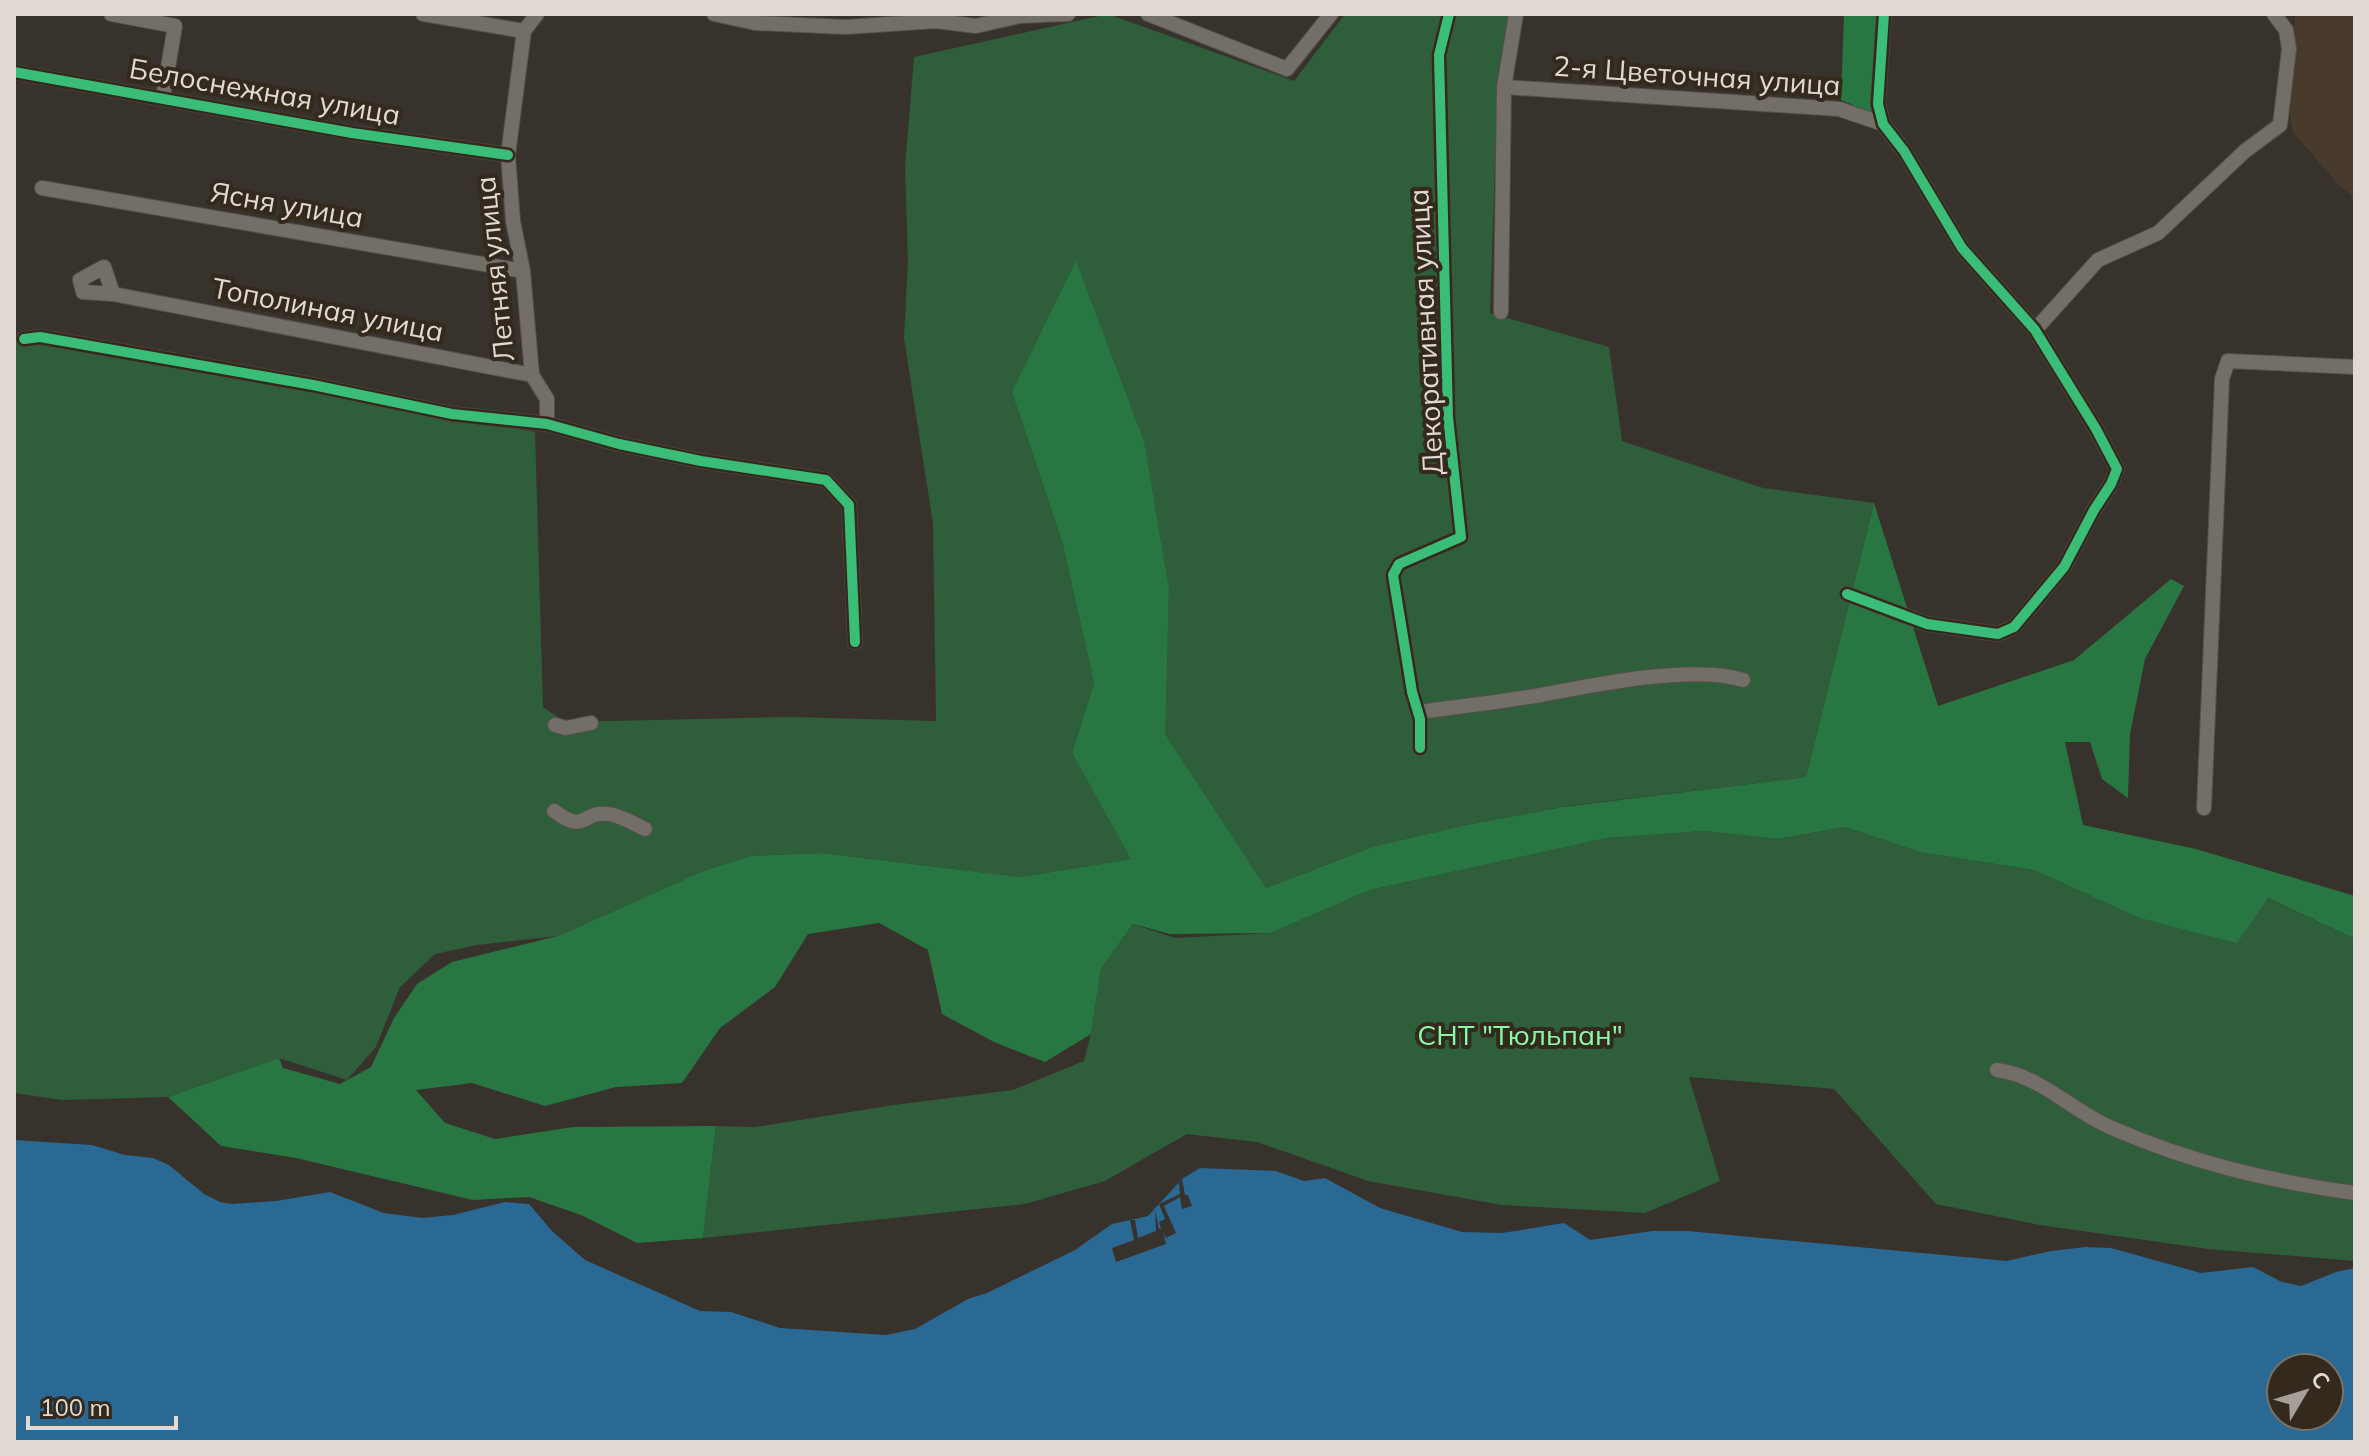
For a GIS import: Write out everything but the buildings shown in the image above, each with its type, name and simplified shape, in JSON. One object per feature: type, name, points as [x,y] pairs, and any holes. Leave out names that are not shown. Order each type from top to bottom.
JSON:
[{"type":"street","points":[[111,14],[175,26],[163,97]]},
{"type":"street","points":[[423,14],[524,31],[537,14]]},
{"type":"street","points":[[714,14],[755,18],[936,21],[976,26],[1019,16],[1068,14]]},
{"type":"street","points":[[1148,14],[1287,69],[1331,14]]},
{"type":"street","name":"Декоративная улица","points":[[1420,748],[1418,712],[1393,575],[1399,564],[1461,537],[1448,417],[1439,55],[1449,14]]},
{"type":"street","points":[[1501,312],[1504,87],[1516,14]]},
{"type":"street","points":[[1847,594],[1927,624],[1998,634],[2014,627],[2064,567],[2117,469],[2035,330],[1962,248],[1904,151],[1883,124],[1878,104],[1884,14]]},
{"type":"street","points":[[2035,330],[2098,260],[2158,233],[2245,151],[2280,125],[2289,49],[2286,30],[2274,14]]},
{"type":"street","name":"Летняя улица","points":[[524,31],[508,155],[532,375],[547,399],[547,424]]},
{"type":"street","name":"Белоснежная улица","points":[[14,72],[352,133],[508,155]]},
{"type":"street","name":"2-я Цветочная улица","points":[[1504,87],[1839,109],[1883,124]]},
{"type":"street","name":"Ясня улица","points":[[42,188],[523,271]]},
{"type":"street","name":"Тополиная улица","points":[[113,294],[532,375]]},
{"type":"street","points":[[24,339],[40,337],[313,385],[452,414],[547,424],[619,444],[701,461],[826,480],[849,505],[855,642]]},
{"type":"street","points":[[2204,808],[2222,379],[2228,361],[2355,367]]},
{"type":"street","points":[[1418,712],[1475,706],[1653,677],[1725,674],[1743,680]]},
{"type":"street","points":[[555,725],[566,728],[591,723]]},
{"type":"street","points":[[554,811],[569,822],[580,823],[597,815],[609,814],[645,829]]},
{"type":"street","points":[[1997,1070],[2023,1076],[2107,1126],[2167,1150],[2229,1171],[2355,1193]]},
{"type":"shaded area","points":[[2304,14],[2355,14],[2355,199],[2292,131],[2290,105],[2295,17]]},
{"type":"green space","points":[[1108,14],[1294,81],[1345,14],[1509,14],[1498,72],[1490,313],[1609,347],[1622,441],[1763,488],[1874,503],[1806,777],[1568,806],[1466,825],[1375,846],[1266,888],[1164,734],[1169,590],[1062,541],[1094,683],[1072,753],[1132,859],[1021,877],[822,853],[751,856],[703,871],[558,936],[477,945],[435,954],[400,987],[376,1047],[347,1080],[279,1058],[168,1097],[62,1100],[14,1093],[14,338],[535,432],[543,707],[565,722],[790,717],[936,721],[933,524],[904,338],[908,261],[905,167],[914,57]]},
{"type":"green space","points":[[1844,14],[1877,14],[1871,113],[1841,100]]},
{"type":"green space","points":[[1076,261],[1144,442],[1169,590],[1165,734],[1266,888],[1375,846],[1466,825],[1563,807],[1806,777],[1874,503],[1938,706],[2074,660],[2171,579],[2184,586],[2145,659],[2130,734],[2128,798],[2102,779],[2090,742],[2065,742],[2083,825],[2196,849],[2355,896],[2355,939],[2268,898],[2237,943],[2139,918],[2034,870],[1919,852],[1845,827],[1778,839],[1704,831],[1607,838],[1370,890],[1271,933],[1170,934],[1133,924],[1101,969],[1091,1034],[1045,1062],[994,1042],[942,1014],[928,950],[879,923],[808,934],[775,987],[720,1028],[682,1083],[616,1087],[545,1106],[472,1083],[416,1090],[445,1123],[495,1139],[573,1127],[716,1126],[703,1238],[637,1243],[581,1215],[529,1197],[473,1200],[296,1158],[221,1146],[168,1097],[279,1058],[283,1068],[340,1084],[371,1067],[394,1018],[417,984],[452,962],[558,936],[703,871],[751,856],[822,853],[1021,877],[1131,859],[1072,753],[1094,683],[1062,541],[1012,392]]},
{"type":"green space","name":"СНТ \"Тюльпан\"","points":[[1845,827],[1919,852],[2034,870],[2139,918],[2237,942],[2267,898],[2355,939],[2355,1261],[2208,1249],[2040,1225],[1936,1204],[1834,1089],[1689,1077],[1720,1181],[1645,1213],[1502,1205],[1368,1181],[1257,1142],[1187,1134],[1105,1181],[1025,1204],[703,1238],[716,1126],[755,1127],[1013,1090],[1084,1061],[1101,969],[1133,924],[1175,938],[1271,933],[1370,890],[1607,838],[1704,831],[1778,839]]},
{"type":"water","points":[[14,1140],[92,1145],[125,1155],[153,1158],[169,1165],[204,1194],[232,1204],[330,1192],[384,1213],[422,1218],[453,1215],[505,1202],[529,1204],[552,1231],[585,1260],[700,1311],[731,1312],[780,1328],[886,1335],[915,1329],[968,1299],[987,1293],[1075,1250],[1112,1224],[1148,1216],[1182,1179],[1200,1168],[1276,1171],[1304,1181],[1325,1178],[1380,1208],[1462,1232],[1502,1233],[1564,1223],[1590,1240],[1652,1231],[1688,1231],[2007,1261],[2051,1251],[2111,1248],[2201,1273],[2253,1267],[2282,1282],[2301,1286],[2355,1268],[2355,1442],[14,1442]]},
{"type":"pier","points":[[1182,1179],[1185,1195],[1188,1195],[1192,1206],[1182,1209],[1180,1197],[1164,1206],[1176,1233],[1166,1238],[1163,1232],[1166,1244],[1116,1262],[1112,1248],[1134,1240],[1130,1220],[1135,1220],[1138,1238],[1156,1231],[1155,1209],[1161,1229],[1159,1222],[1165,1219],[1159,1204],[1180,1194],[1179,1183]]},
{"type":"cycle path","points":[[1420,748],[1420,719],[1412,692],[1393,575],[1399,564],[1461,537],[1448,417],[1439,55],[1449,14]]},
{"type":"cycle path","points":[[1847,594],[1927,624],[1998,634],[2014,627],[2064,567],[2117,469],[2035,330],[1962,248],[1904,151],[1883,124],[1878,104],[1884,14]]},
{"type":"cycle path","points":[[14,72],[352,133],[508,155]]},
{"type":"cycle path","points":[[24,339],[40,337],[313,385],[452,414],[547,424],[619,444],[701,461],[826,480],[849,505],[855,642]]}]
